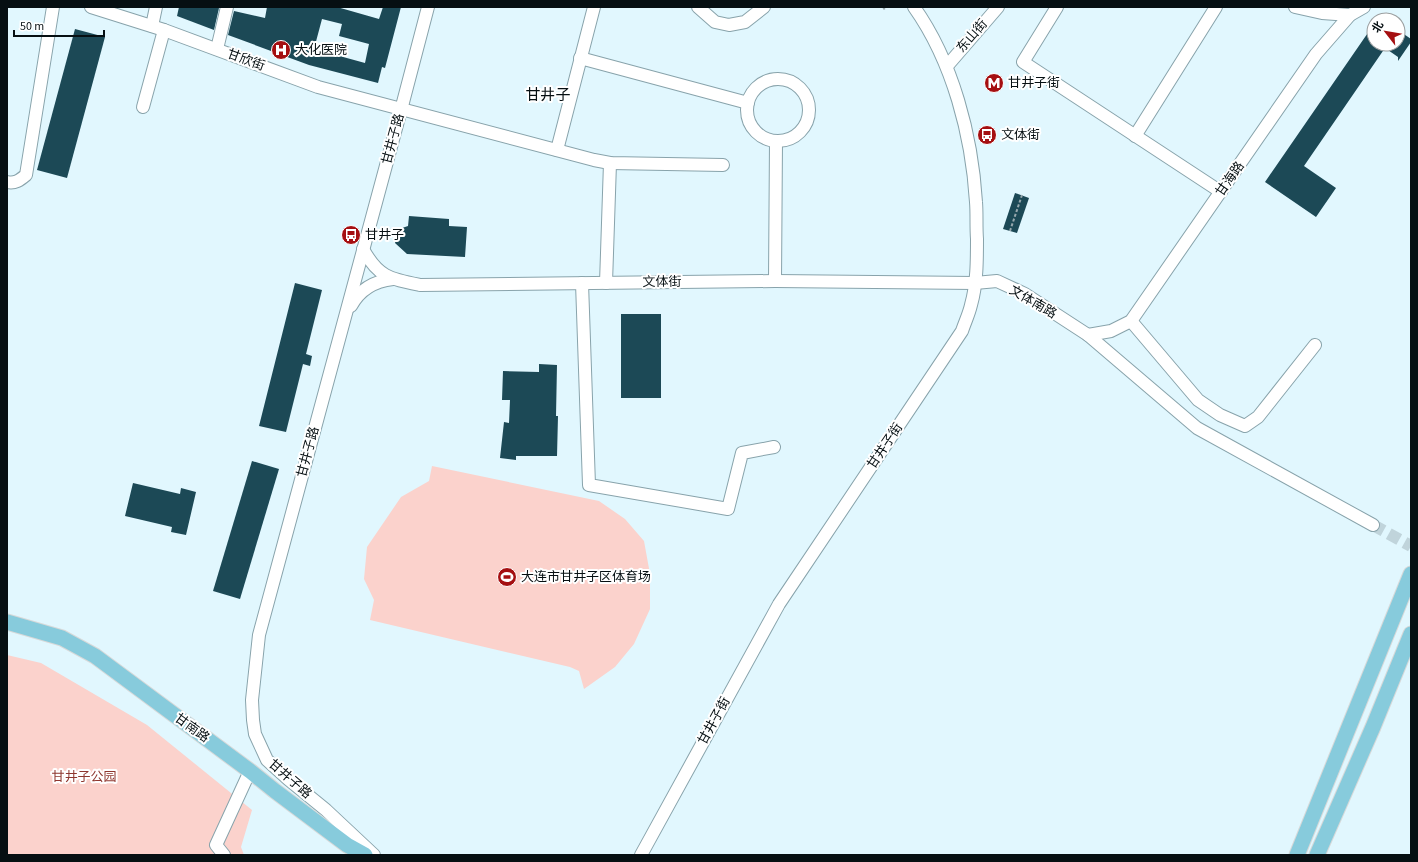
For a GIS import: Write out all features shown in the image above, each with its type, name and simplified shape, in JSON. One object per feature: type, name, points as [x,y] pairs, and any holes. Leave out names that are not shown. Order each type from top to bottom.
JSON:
[{"type":"main road","points":[[1297,855],[1411,574]]},
{"type":"main road","name":"甘南路","points":[[7,622],[62,638],[94,656],[250,771],[347,845],[365,855]]},
{"type":"main road","points":[[1317,855],[1373,727],[1411,634]]},
{"type":"street","points":[[7,182],[18,182],[26,175],[53,7]]},
{"type":"street","name":"甘欣街","points":[[91,7],[164,30],[318,87],[557,150],[610,163],[724,165]]},
{"type":"street","points":[[152,26],[156,7]]},
{"type":"street","points":[[217,49],[226,7]]},
{"type":"street","name":"甘井子路","points":[[374,855],[326,810],[267,760],[255,734],[252,700],[259,635],[428,7]]},
{"type":"street","points":[[557,150],[594,7]]},
{"type":"street","points":[[698,7],[715,22],[729,25],[745,22],[764,7]]},
{"type":"street","name":"甘井子街","points":[[641,855],[779,604],[962,331],[972,305],[977,255],[976,202],[970,151],[961,113],[947,66],[931,33],[914,7]]},
{"type":"street","name":"东山街","points":[[947,66],[998,7]]},
{"type":"street","points":[[1057,7],[1023,62],[1221,192]]},
{"type":"street","points":[[1135,136],[1216,7]]},
{"type":"street","points":[[1295,7],[1322,13],[1350,15]]},
{"type":"street","name":"甘海路","points":[[1088,336],[1111,331],[1131,321],[1316,54],[1350,15],[1364,7]]},
{"type":"street","points":[[143,107],[164,30]]},
{"type":"street","points":[[580,58],[748,103]]},
{"type":"street","points":[[779,79],[798,85],[809,102],[810,112],[808,121],[803,130],[795,137],[786,141],[776,141],[766,139],[754,129],[747,114],[748,103],[752,93],[759,86],[769,80],[779,79]]},
{"type":"street","points":[[775,281],[776,141]]},
{"type":"street","points":[[606,283],[610,163]]},
{"type":"street","name":"文体街","points":[[363,249],[370,262],[381,273],[393,279],[420,284],[775,281],[975,283]]},
{"type":"street","points":[[345,318],[355,298],[363,291],[383,280],[393,279]]},
{"type":"street","name":"文体南路","points":[[975,283],[997,281],[1025,294],[1088,336],[1197,428],[1373,525]]},
{"type":"street","points":[[582,283],[589,485],[728,509],[742,453],[774,447]]},
{"type":"street","points":[[1131,321],[1198,400],[1220,415],[1245,426],[1258,417],[1315,345]]},
{"type":"street","points":[[224,855],[216,846],[250,771]]},
{"type":"path","points":[[1010,231],[1022,196]]},
{"type":"green space","name":"大连市甘井子区体育场","points":[[432,466],[599,501],[625,519],[644,541],[650,574],[650,609],[634,644],[615,667],[584,689],[579,671],[570,667],[370,620],[374,600],[364,579],[367,547],[401,497],[429,481]]},
{"type":"green space","name":"甘井子公园","points":[[7,655],[41,663],[147,725],[252,810],[241,847],[244,855],[7,855]]},
{"type":"building","points":[[179,7],[219,8],[214,30],[177,16]]},
{"type":"building","points":[[267,7],[337,7],[379,19],[383,7],[401,7],[385,68],[382,67],[378,83],[309,65],[228,35],[234,11],[265,18]],"holes":[[[322,19],[342,24],[339,36],[369,44],[365,63],[314,49]]]},
{"type":"building","points":[[75,29],[105,37],[67,178],[37,170]]},
{"type":"building","points":[[1366,36],[1366,52],[1382,52],[1304,166],[1336,188],[1316,217],[1265,182]]},
{"type":"building","points":[[1406,36],[1411,39],[1411,42],[1406,49]]},
{"type":"building","points":[[1391,52],[1404,52],[1398,61],[1398,57]]},
{"type":"building","points":[[1015,193],[1029,198],[1017,233],[1003,229]]},
{"type":"building","points":[[409,216],[449,219],[449,226],[467,227],[465,257],[407,254],[395,243],[399,229],[408,226]]},
{"type":"building","points":[[295,283],[322,290],[306,354],[312,356],[310,366],[303,364],[286,432],[259,426]]},
{"type":"building","points":[[621,314],[661,314],[661,398],[621,398]]},
{"type":"building","points":[[539,364],[557,365],[557,456],[516,456],[516,460],[500,458],[504,422],[509,423],[510,400],[502,400],[503,371],[539,372]]},
{"type":"building","points":[[252,461],[279,469],[240,599],[213,591]]},
{"type":"building","points":[[133,483],[180,494],[181,488],[196,492],[186,535],[171,532],[172,527],[125,516]]},
{"type":"tunnel","points":[[1373,525],[1411,546]]},
{"type":"place","name":"大化医院","points":[[281,50]]},
{"type":"place","name":"甘井子街","points":[[994,83]]},
{"type":"place","name":"文体街","points":[[987,135]]},
{"type":"place","name":"甘井子","points":[[351,235]]},
{"type":"place","name":"大连市甘井子区体育场","points":[[507,577]]},
{"type":"district","name":"甘井子","points":[[548,95]]}]
